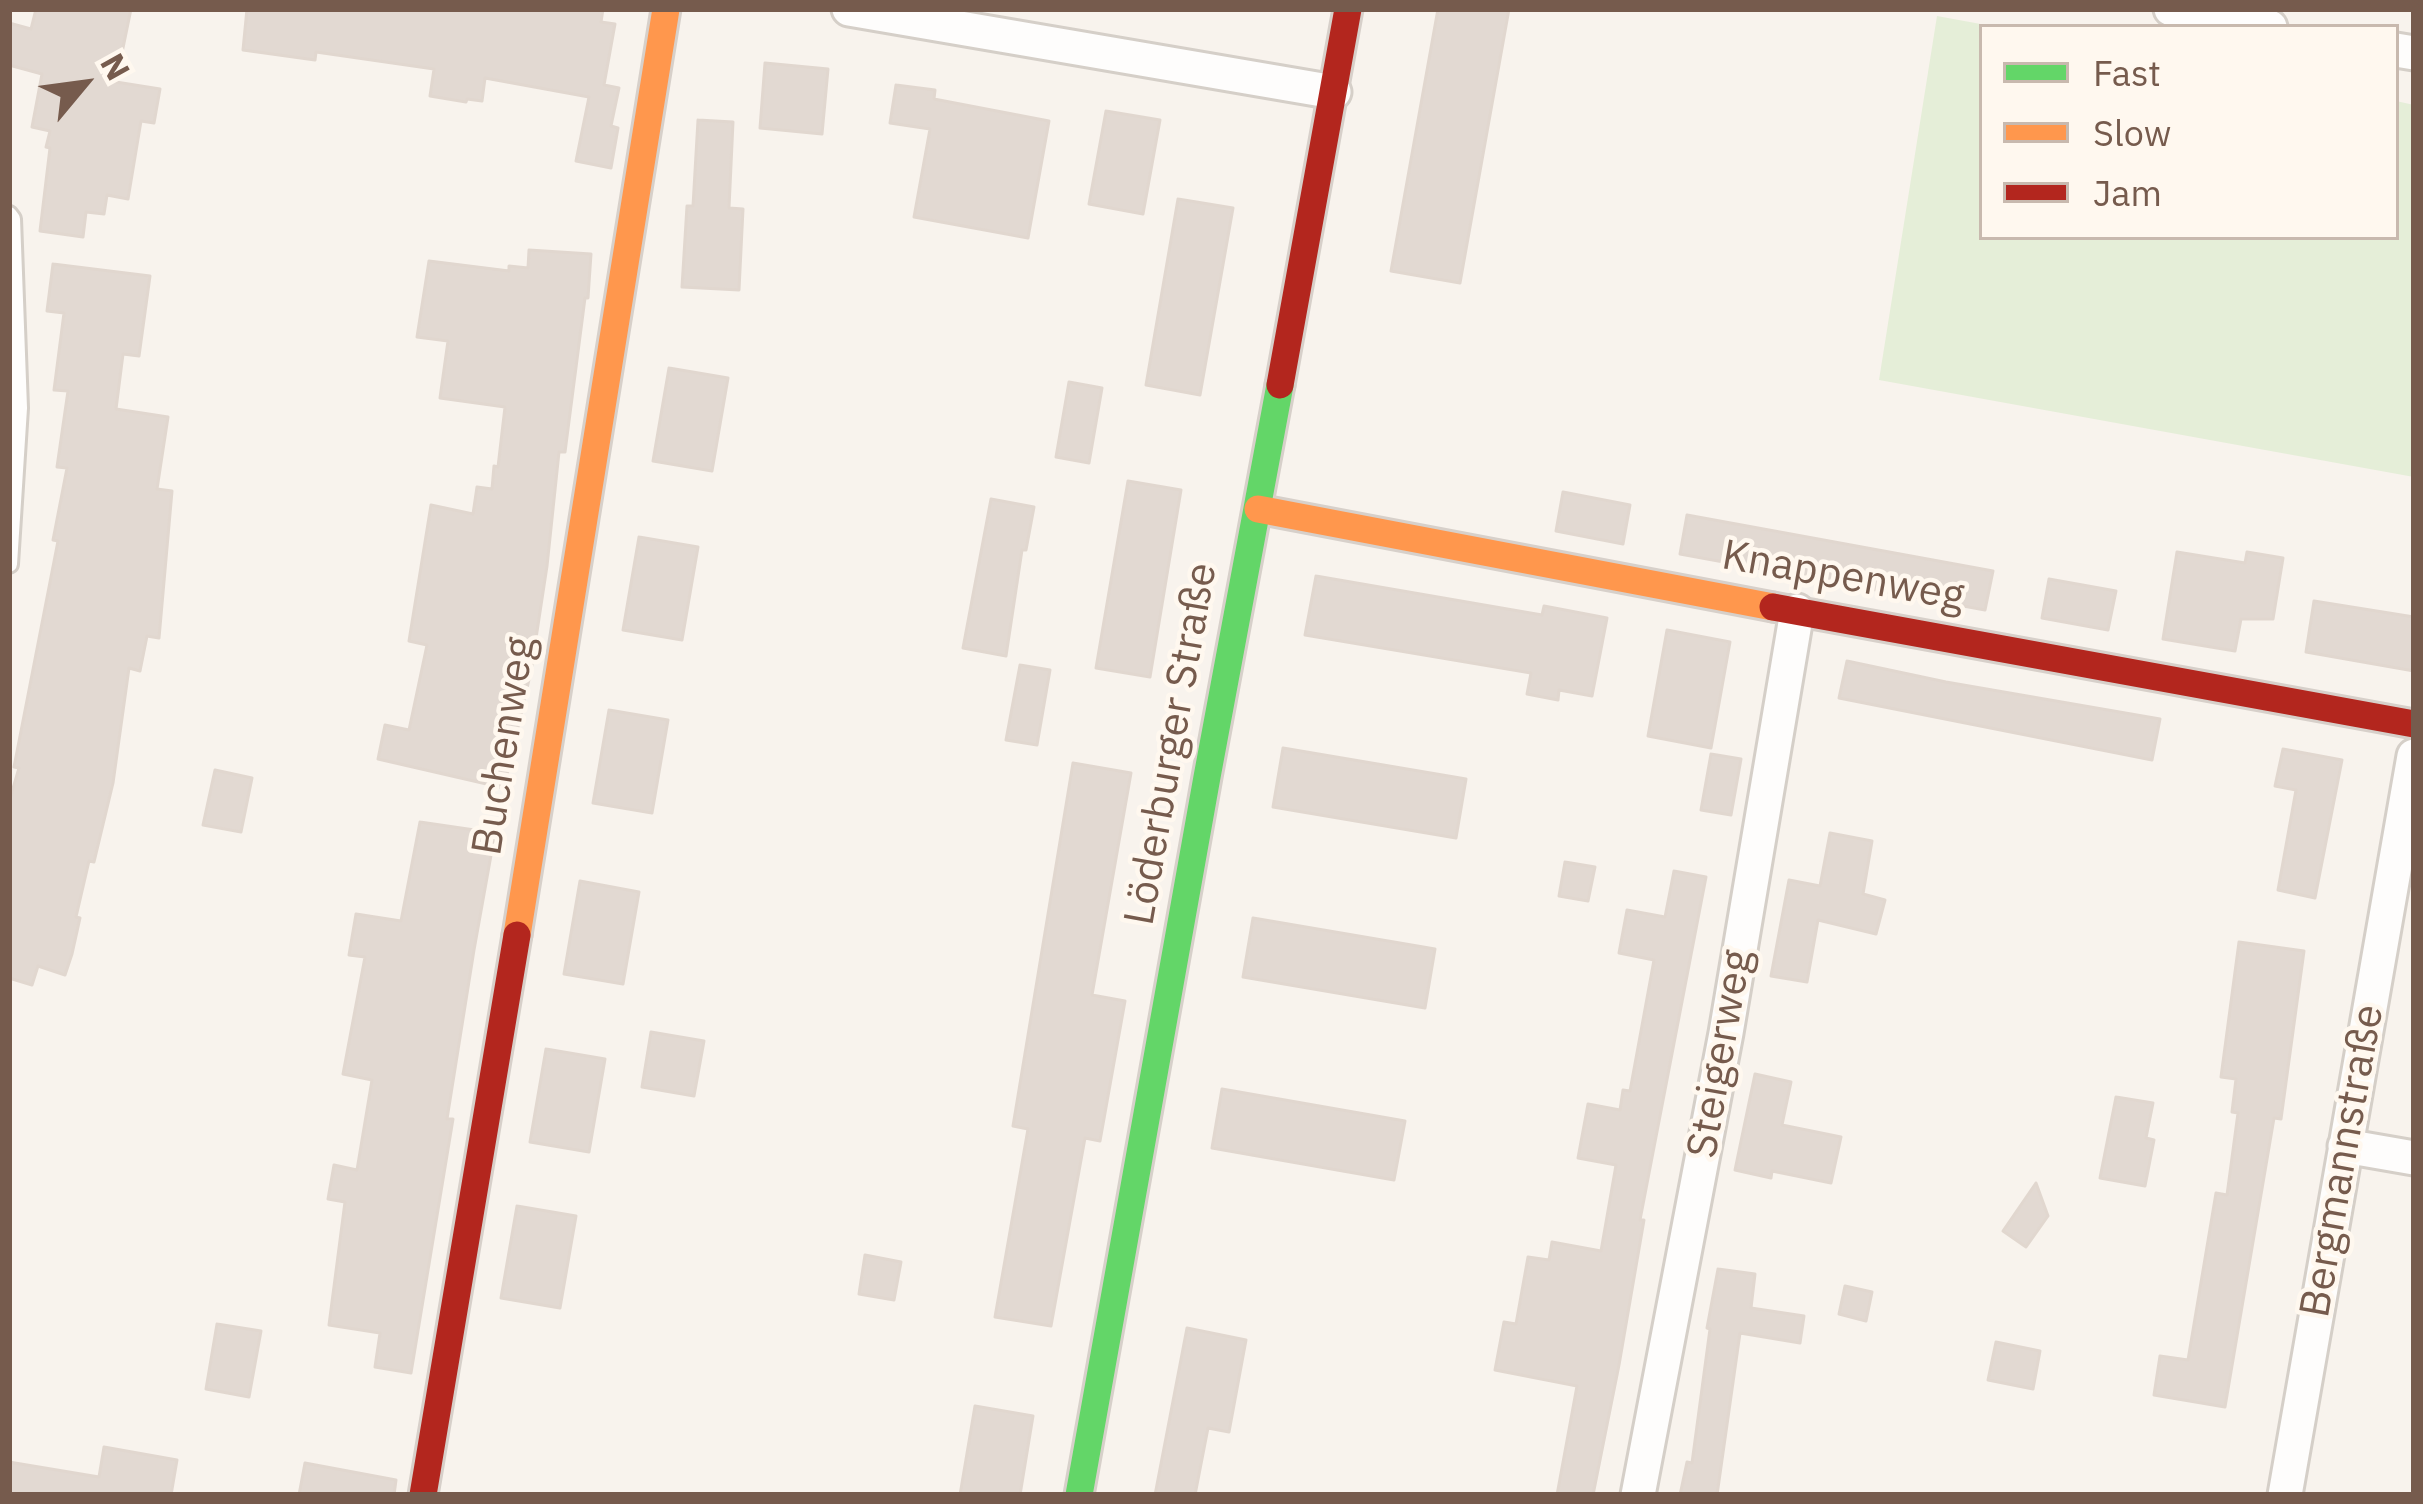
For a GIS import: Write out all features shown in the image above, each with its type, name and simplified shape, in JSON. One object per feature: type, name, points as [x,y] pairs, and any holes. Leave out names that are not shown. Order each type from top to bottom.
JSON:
[{"type":"street","name":"Buchenweg","points":[[423,1495],[666,9]]},
{"type":"street","points":[[849,9],[1334,92]]},
{"type":"street","name":"Löderburger Straße","points":[[1078,1495],[1348,9]]},
{"type":"street","points":[[2171,9],[2254,24]]},
{"type":"street","name":"Knappenweg","points":[[1258,508],[1500,557],[2414,724]]},
{"type":"street","name":"Steigerweg","points":[[1638,1495],[1726,1033],[1797,611]]},
{"type":"street","name":"Bergmannstraße","points":[[2285,1495],[2414,756]]},
{"type":"street","points":[[2345,1146],[2414,1158]]},
{"type":"lane","points":[[9,215],[19,408],[9,564]]},
{"type":"green space","points":[[1937,16],[1981,24],[1979,240],[2399,240],[2399,102],[2414,105],[2414,477],[1879,380]]},
{"type":"building","points":[[36,9],[131,9],[116,82],[160,89],[154,123],[141,121],[128,199],[107,195],[104,214],[86,212],[83,237],[40,231],[50,131],[32,127],[42,74],[9,65],[9,23],[31,29]]},
{"type":"building","points":[[247,9],[603,9],[601,22],[615,24],[604,85],[619,88],[611,126],[618,128],[611,168],[576,161],[589,97],[485,78],[482,101],[466,102],[430,96],[434,69],[316,52],[315,60],[243,50]]},
{"type":"building","points":[[1438,9],[1509,9],[1460,283],[1391,271]]},
{"type":"building","points":[[765,63],[828,69],[822,134],[760,128]]},
{"type":"building","points":[[896,85],[935,90],[934,99],[1049,121],[1028,238],[914,217],[930,129],[890,123]]},
{"type":"building","points":[[1106,111],[1160,120],[1143,214],[1089,204]]},
{"type":"building","points":[[698,120],[733,122],[729,208],[743,209],[739,290],[682,287]]},
{"type":"building","points":[[1178,199],[1233,208],[1200,395],[1146,385]]},
{"type":"building","points":[[529,250],[591,254],[531,671],[504,788],[378,759],[385,725],[409,730],[427,645],[409,641],[431,505],[473,514],[477,487],[492,489],[505,407],[440,398],[448,341],[417,337],[429,261],[509,271],[509,266],[528,268]]},
{"type":"building","points":[[53,264],[150,276],[139,356],[123,354],[116,409],[168,417],[157,489],[172,491],[159,638],[147,636],[140,671],[129,668],[113,783],[94,862],[89,861],[72,954],[65,975],[38,966],[32,985],[9,978],[9,802],[19,768],[14,767],[58,541],[53,540],[67,468],[57,467],[68,391],[54,390],[64,313],[47,311]]},
{"type":"building","points":[[669,368],[728,378],[712,471],[653,461]]},
{"type":"building","points":[[1069,382],[1102,388],[1089,463],[1056,457]]},
{"type":"building","points":[[1128,481],[1181,490],[1150,677],[1096,668]]},
{"type":"building","points":[[1563,492],[1630,505],[1623,544],[1556,531]]},
{"type":"building","points":[[991,499],[1034,507],[1026,550],[1022,550],[1006,656],[963,648]]},
{"type":"building","points":[[1687,515],[1993,571],[1985,610],[1680,554]]},
{"type":"building","points":[[639,537],[698,547],[682,640],[623,630]]},
{"type":"building","points":[[2177,552],[2245,563],[2247,552],[2283,558],[2273,619],[2241,619],[2235,651],[2163,639]]},
{"type":"building","points":[[1316,576],[1542,615],[1544,606],[1607,618],[1592,696],[1559,690],[1558,700],[1527,694],[1531,673],[1305,635]]},
{"type":"building","points":[[2049,579],[2116,591],[2108,630],[2042,618]]},
{"type":"building","points":[[2314,601],[2414,617],[2414,671],[2306,652]]},
{"type":"building","points":[[1667,630],[1730,642],[1711,748],[1648,736]]},
{"type":"building","points":[[1847,661],[2160,719],[2152,760],[1839,698]]},
{"type":"building","points":[[1020,665],[1050,670],[1037,745],[1006,740]]},
{"type":"building","points":[[609,710],[668,720],[652,813],[593,803]]},
{"type":"building","points":[[1283,748],[1466,779],[1456,838],[1273,807]]},
{"type":"building","points":[[2283,749],[2342,760],[2315,898],[2278,890],[2296,790],[2275,786]]},
{"type":"building","points":[[1711,754],[1741,759],[1731,815],[1701,810]]},
{"type":"building","points":[[1073,763],[1131,773],[1092,995],[1125,1001],[1100,1141],[1085,1138],[1051,1326],[995,1317],[1028,1129],[1013,1126]]},
{"type":"building","points":[[215,770],[252,778],[241,832],[203,825]]},
{"type":"building","points":[[420,822],[495,833],[411,1373],[375,1367],[380,1333],[329,1325],[345,1202],[328,1199],[334,1165],[357,1170],[372,1080],[343,1074],[365,957],[349,955],[356,914],[401,921]]},
{"type":"building","points":[[1830,833],[1872,841],[1863,894],[1885,900],[1876,934],[1818,920],[1807,982],[1771,976],[1789,880],[1820,886]]},
{"type":"building","points":[[1565,862],[1595,867],[1588,901],[1559,896]]},
{"type":"building","points":[[1674,871],[1706,877],[1640,1220],[1644,1220],[1619,1365],[1593,1495],[1557,1495],[1577,1386],[1495,1370],[1504,1322],[1516,1324],[1528,1257],[1549,1260],[1552,1242],[1601,1251],[1616,1165],[1578,1158],[1588,1104],[1620,1110],[1623,1090],[1630,1091],[1654,960],[1619,953],[1627,910],[1665,917]]},
{"type":"building","points":[[580,881],[639,892],[623,984],[564,974]]},
{"type":"building","points":[[1253,918],[1435,949],[1425,1008],[1243,977]]},
{"type":"building","points":[[2239,942],[2304,951],[2281,1119],[2274,1118],[2225,1407],[2154,1395],[2160,1356],[2188,1360],[2216,1193],[2227,1195],[2238,1113],[2232,1112],[2236,1079],[2221,1077]]},
{"type":"building","points":[[651,1032],[704,1041],[694,1096],[642,1087]]},
{"type":"building","points":[[546,1049],[605,1059],[589,1152],[530,1142]]},
{"type":"building","points":[[1755,1074],[1791,1082],[1782,1125],[1841,1137],[1831,1183],[1772,1171],[1771,1178],[1735,1170]]},
{"type":"building","points":[[1222,1089],[1405,1121],[1394,1180],[1212,1148]]},
{"type":"building","points":[[2116,1097],[2153,1103],[2146,1138],[2154,1140],[2145,1186],[2100,1178]]},
{"type":"building","points":[[2036,1183],[2048,1216],[2026,1247],[2003,1231]]},
{"type":"building","points":[[517,1206],[576,1216],[560,1308],[501,1298]]},
{"type":"building","points":[[865,1255],[901,1262],[894,1300],[859,1294]]},
{"type":"building","points":[[1718,1269],[1755,1274],[1751,1308],[1804,1316],[1800,1343],[1740,1333],[1717,1495],[1680,1495],[1687,1462],[1692,1463]]},
{"type":"building","points":[[1845,1286],[1872,1292],[1866,1321],[1839,1314]]},
{"type":"building","points":[[217,1324],[261,1331],[249,1397],[206,1389]]},
{"type":"building","points":[[1187,1328],[1246,1340],[1229,1432],[1208,1428],[1195,1495],[1155,1495]]},
{"type":"building","points":[[1996,1342],[2040,1351],[2033,1389],[1988,1380]]},
{"type":"building","points":[[975,1406],[1033,1416],[1020,1495],[960,1495]]},
{"type":"building","points":[[104,1447],[177,1460],[171,1495],[9,1495],[9,1462],[99,1477]]},
{"type":"building","points":[[305,1463],[396,1480],[394,1495],[299,1495]]},
{"type":"traffic: fast","points":[[1079,1495],[1280,385]]},
{"type":"traffic: slow","points":[[517,935],[666,9]]},
{"type":"traffic: slow","points":[[1258,509],[1773,607]]},
{"type":"traffic: jam","points":[[1280,385],[1348,9]]},
{"type":"traffic: jam","points":[[1773,607],[2414,724]]},
{"type":"traffic: jam","points":[[423,1495],[517,935]]}]
